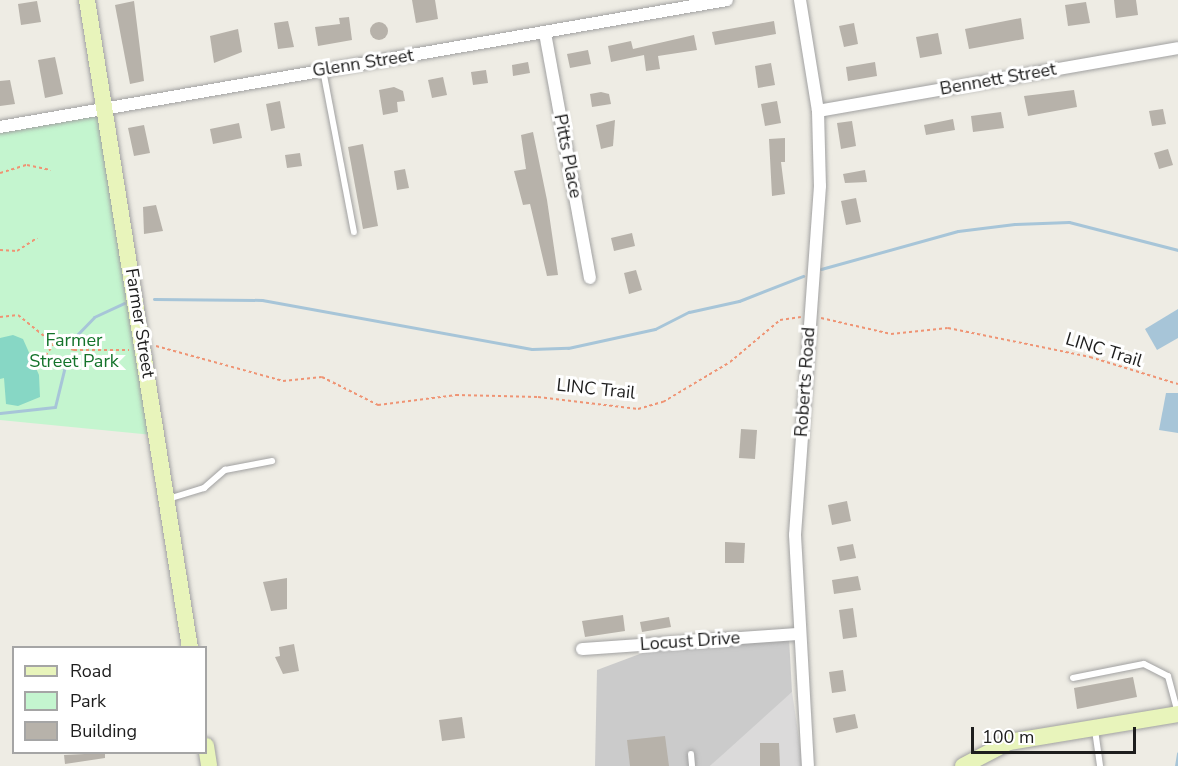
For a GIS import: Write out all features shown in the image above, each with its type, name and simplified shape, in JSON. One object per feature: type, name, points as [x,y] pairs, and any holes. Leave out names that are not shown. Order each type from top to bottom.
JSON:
[{"type":"street","name":"Farmer Street","points":[[87,0],[107,111],[190,646]]},
{"type":"street","name":"Glenn Street","points":[[0,128],[107,111],[322,70],[727,0]]},
{"type":"street","name":"Roberts Road","points":[[800,0],[818,111],[820,186],[795,535],[798,634],[808,766]]},
{"type":"street","name":"Pitts Place","points":[[545,33],[590,278]]},
{"type":"street","name":"Bennett Street","points":[[818,111],[1178,50]]},
{"type":"street","name":"Locust Drive","points":[[582,649],[798,634]]},
{"type":"street","points":[[963,766],[1009,742],[1178,714]]},
{"type":"lane","points":[[322,70],[354,232]]},
{"type":"lane","points":[[167,499],[204,488],[225,470],[272,461]]},
{"type":"lane","points":[[1073,678],[1144,664],[1168,676],[1178,714]]},
{"type":"lane","points":[[1095,729],[1100,766]]},
{"type":"lane","points":[[691,754],[692,766]]},
{"type":"path","points":[[0,173],[27,165],[50,170]]},
{"type":"path","points":[[0,250],[16,251],[37,238]]},
{"type":"path","name":"LINC Trail","points":[[0,317],[18,315],[54,344],[93,352],[144,347],[180,349],[283,381],[322,378],[378,405],[468,395],[638,409],[663,402],[730,363],[780,320],[809,317],[891,334],[948,327],[1090,357],[1178,384]]},
{"type":"path","points":[[35,370],[54,344]]},
{"type":"shaded area","points":[[1178,309],[1178,338],[1157,350],[1145,329]]},
{"type":"shaded area","points":[[13,335],[23,339],[39,375],[40,397],[18,406],[6,404],[4,378],[0,379],[0,338]]},
{"type":"shaded area","points":[[1166,393],[1178,393],[1178,433],[1159,430]]},
{"type":"shaded area","points":[[789,638],[792,692],[710,766],[595,766],[597,670],[661,646]]},
{"type":"shaded area","points":[[792,692],[803,766],[710,766],[762,716]]},
{"type":"green space","name":"Farmer Street Park","points":[[106,106],[163,436],[0,420],[0,128]]},
{"type":"building","points":[[412,0],[435,0],[438,19],[416,23]]},
{"type":"building","points":[[1114,0],[1136,0],[1138,15],[1116,18]]},
{"type":"building","points":[[37,1],[41,22],[21,25],[18,4]]},
{"type":"building","points":[[134,1],[144,81],[130,84],[115,5]]},
{"type":"building","points":[[1086,2],[1090,23],[1068,26],[1065,5]]},
{"type":"building","points":[[349,17],[352,40],[318,46],[315,27],[340,24],[339,18]]},
{"type":"building","points":[[1021,18],[1024,39],[969,49],[965,29]]},
{"type":"building","points":[[288,21],[294,47],[278,49],[274,23]]},
{"type":"building","points":[[774,21],[776,34],[715,45],[712,32]]},
{"type":"building","points":[[379,22],[385,25],[388,31],[385,37],[379,40],[373,37],[370,31],[373,25]]},
{"type":"building","points":[[854,23],[858,44],[844,47],[839,26]]},
{"type":"building","points":[[238,29],[242,52],[214,63],[210,36]]},
{"type":"building","points":[[938,33],[942,54],[920,58],[916,37]]},
{"type":"building","points":[[694,35],[697,50],[658,56],[660,69],[646,71],[644,55],[611,62],[608,46],[631,41],[633,49]]},
{"type":"building","points":[[588,50],[591,64],[570,68],[567,54]]},
{"type":"building","points":[[55,57],[63,94],[45,98],[38,60]]},
{"type":"building","points":[[528,62],[530,73],[513,76],[512,65]]},
{"type":"building","points":[[875,62],[877,76],[848,81],[846,67]]},
{"type":"building","points":[[771,63],[775,85],[758,88],[755,66]]},
{"type":"building","points":[[486,70],[488,83],[473,85],[471,72]]},
{"type":"building","points":[[443,77],[447,95],[432,98],[428,80]]},
{"type":"building","points":[[10,80],[15,104],[0,106],[0,81]]},
{"type":"building","points":[[394,87],[403,91],[405,101],[397,102],[398,112],[383,115],[379,90]]},
{"type":"building","points":[[1074,90],[1077,107],[1028,116],[1024,96]]},
{"type":"building","points":[[601,92],[609,94],[611,104],[592,107],[590,94]]},
{"type":"building","points":[[280,101],[285,128],[271,131],[266,104]]},
{"type":"building","points":[[777,101],[781,123],[765,126],[761,104]]},
{"type":"building","points":[[1163,109],[1166,124],[1152,126],[1149,111]]},
{"type":"building","points":[[1001,112],[1004,128],[973,132],[971,116]]},
{"type":"building","points":[[953,119],[955,130],[926,135],[924,125]]},
{"type":"building","points":[[615,120],[613,146],[601,149],[596,125]]},
{"type":"building","points":[[852,121],[856,146],[841,149],[837,123]]},
{"type":"building","points":[[239,123],[242,138],[213,144],[210,129]]},
{"type":"building","points":[[144,125],[150,153],[134,156],[128,128]]},
{"type":"building","points":[[533,132],[547,200],[558,275],[547,276],[530,204],[523,205],[514,171],[526,169],[521,135]]},
{"type":"building","points":[[785,138],[785,162],[781,162],[785,194],[772,196],[769,139]]},
{"type":"building","points":[[363,144],[378,226],[363,229],[348,147]]},
{"type":"building","points":[[1168,149],[1173,165],[1159,169],[1154,153]]},
{"type":"building","points":[[300,153],[302,166],[287,168],[285,155]]},
{"type":"building","points":[[405,169],[409,188],[397,190],[394,171]]},
{"type":"building","points":[[865,170],[867,182],[845,183],[843,174]]},
{"type":"building","points":[[856,198],[861,222],[846,225],[841,201]]},
{"type":"building","points":[[156,205],[163,231],[144,234],[143,207]]},
{"type":"building","points":[[632,233],[635,246],[614,251],[611,238]]},
{"type":"building","points":[[636,270],[642,290],[629,294],[624,273]]},
{"type":"building","points":[[741,429],[757,430],[755,459],[739,458]]},
{"type":"building","points":[[847,501],[851,521],[832,525],[828,505]]},
{"type":"building","points":[[725,542],[745,543],[744,563],[725,563]]},
{"type":"building","points":[[853,544],[856,558],[840,561],[837,547]]},
{"type":"building","points":[[858,576],[861,590],[834,594],[832,580]]},
{"type":"building","points":[[287,578],[287,609],[271,611],[263,582]]},
{"type":"building","points":[[853,608],[857,637],[843,639],[839,610]]},
{"type":"building","points":[[623,615],[625,631],[585,637],[582,621]]},
{"type":"building","points":[[669,617],[671,627],[642,632],[640,622]]},
{"type":"building","points":[[294,644],[299,671],[283,674],[275,657],[280,656],[279,647]]},
{"type":"building","points":[[843,670],[846,691],[832,693],[829,672]]},
{"type":"building","points":[[1133,677],[1137,697],[1077,709],[1074,688]]},
{"type":"building","points":[[855,714],[858,728],[836,733],[833,718]]},
{"type":"building","points":[[462,717],[465,738],[442,741],[439,720]]},
{"type":"building","points":[[665,736],[669,766],[630,766],[627,740]]},
{"type":"building","points":[[760,743],[779,743],[780,766],[760,766]]},
{"type":"building","points":[[105,754],[105,758],[65,764],[64,755]]},
{"type":"waterway","points":[[821,269],[958,231],[1015,224],[1069,222],[1178,250]]},
{"type":"waterway","points":[[154,299],[262,300],[532,349],[568,348],[655,329],[689,312],[739,301],[803,276]]},
{"type":"waterway","points":[[73,339],[94,317],[124,303]]},
{"type":"waterway","points":[[0,413],[55,407],[66,362]]},
{"type":"waterway","points":[[1176,766],[1178,753]]}]
